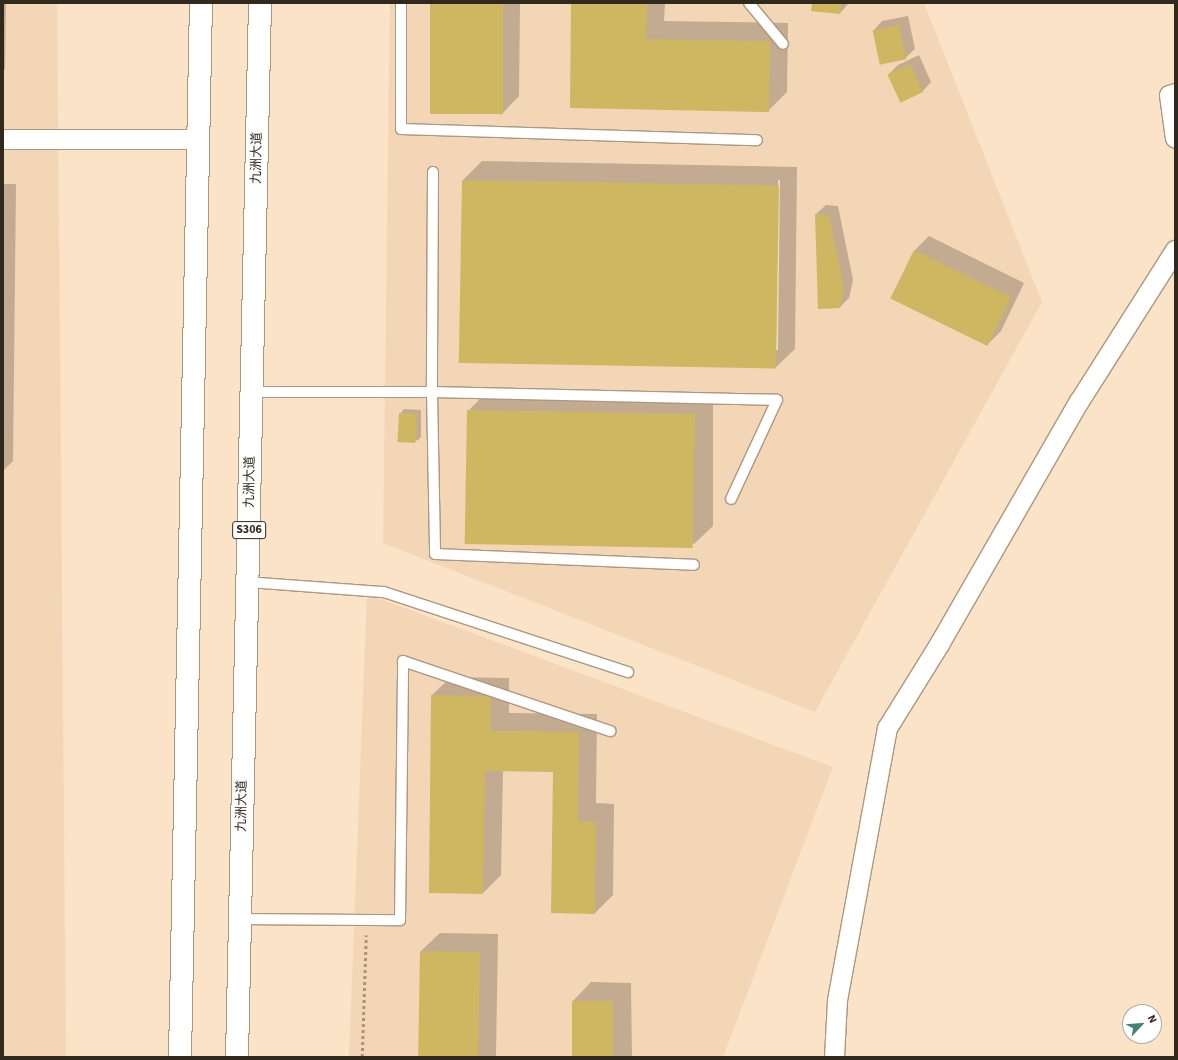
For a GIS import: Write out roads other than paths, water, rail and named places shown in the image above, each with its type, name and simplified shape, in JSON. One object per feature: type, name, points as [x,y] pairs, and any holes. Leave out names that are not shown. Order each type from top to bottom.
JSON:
[{"type":"main road","points":[[180,1057],[201,3]]},
{"type":"main road","name":"九洲大道","points":[[237,1057],[260,3]]},
{"type":"street","points":[[1175,93],[1169,95],[1175,138]]},
{"type":"street","points":[[3,139],[198,139]]},
{"type":"street","points":[[834,1057],[837,1000],[887,728],[939,644],[1079,401],[1175,250]]},
{"type":"lane","points":[[401,3],[401,129],[757,140]]},
{"type":"lane","points":[[750,3],[783,44]]},
{"type":"lane","points":[[433,172],[432,392],[435,554],[694,565]]},
{"type":"lane","points":[[252,392],[432,392],[777,400],[731,500]]},
{"type":"lane","points":[[248,582],[384,592],[628,672]]},
{"type":"lane","points":[[240,919],[400,920],[403,661],[610,732]]}]
